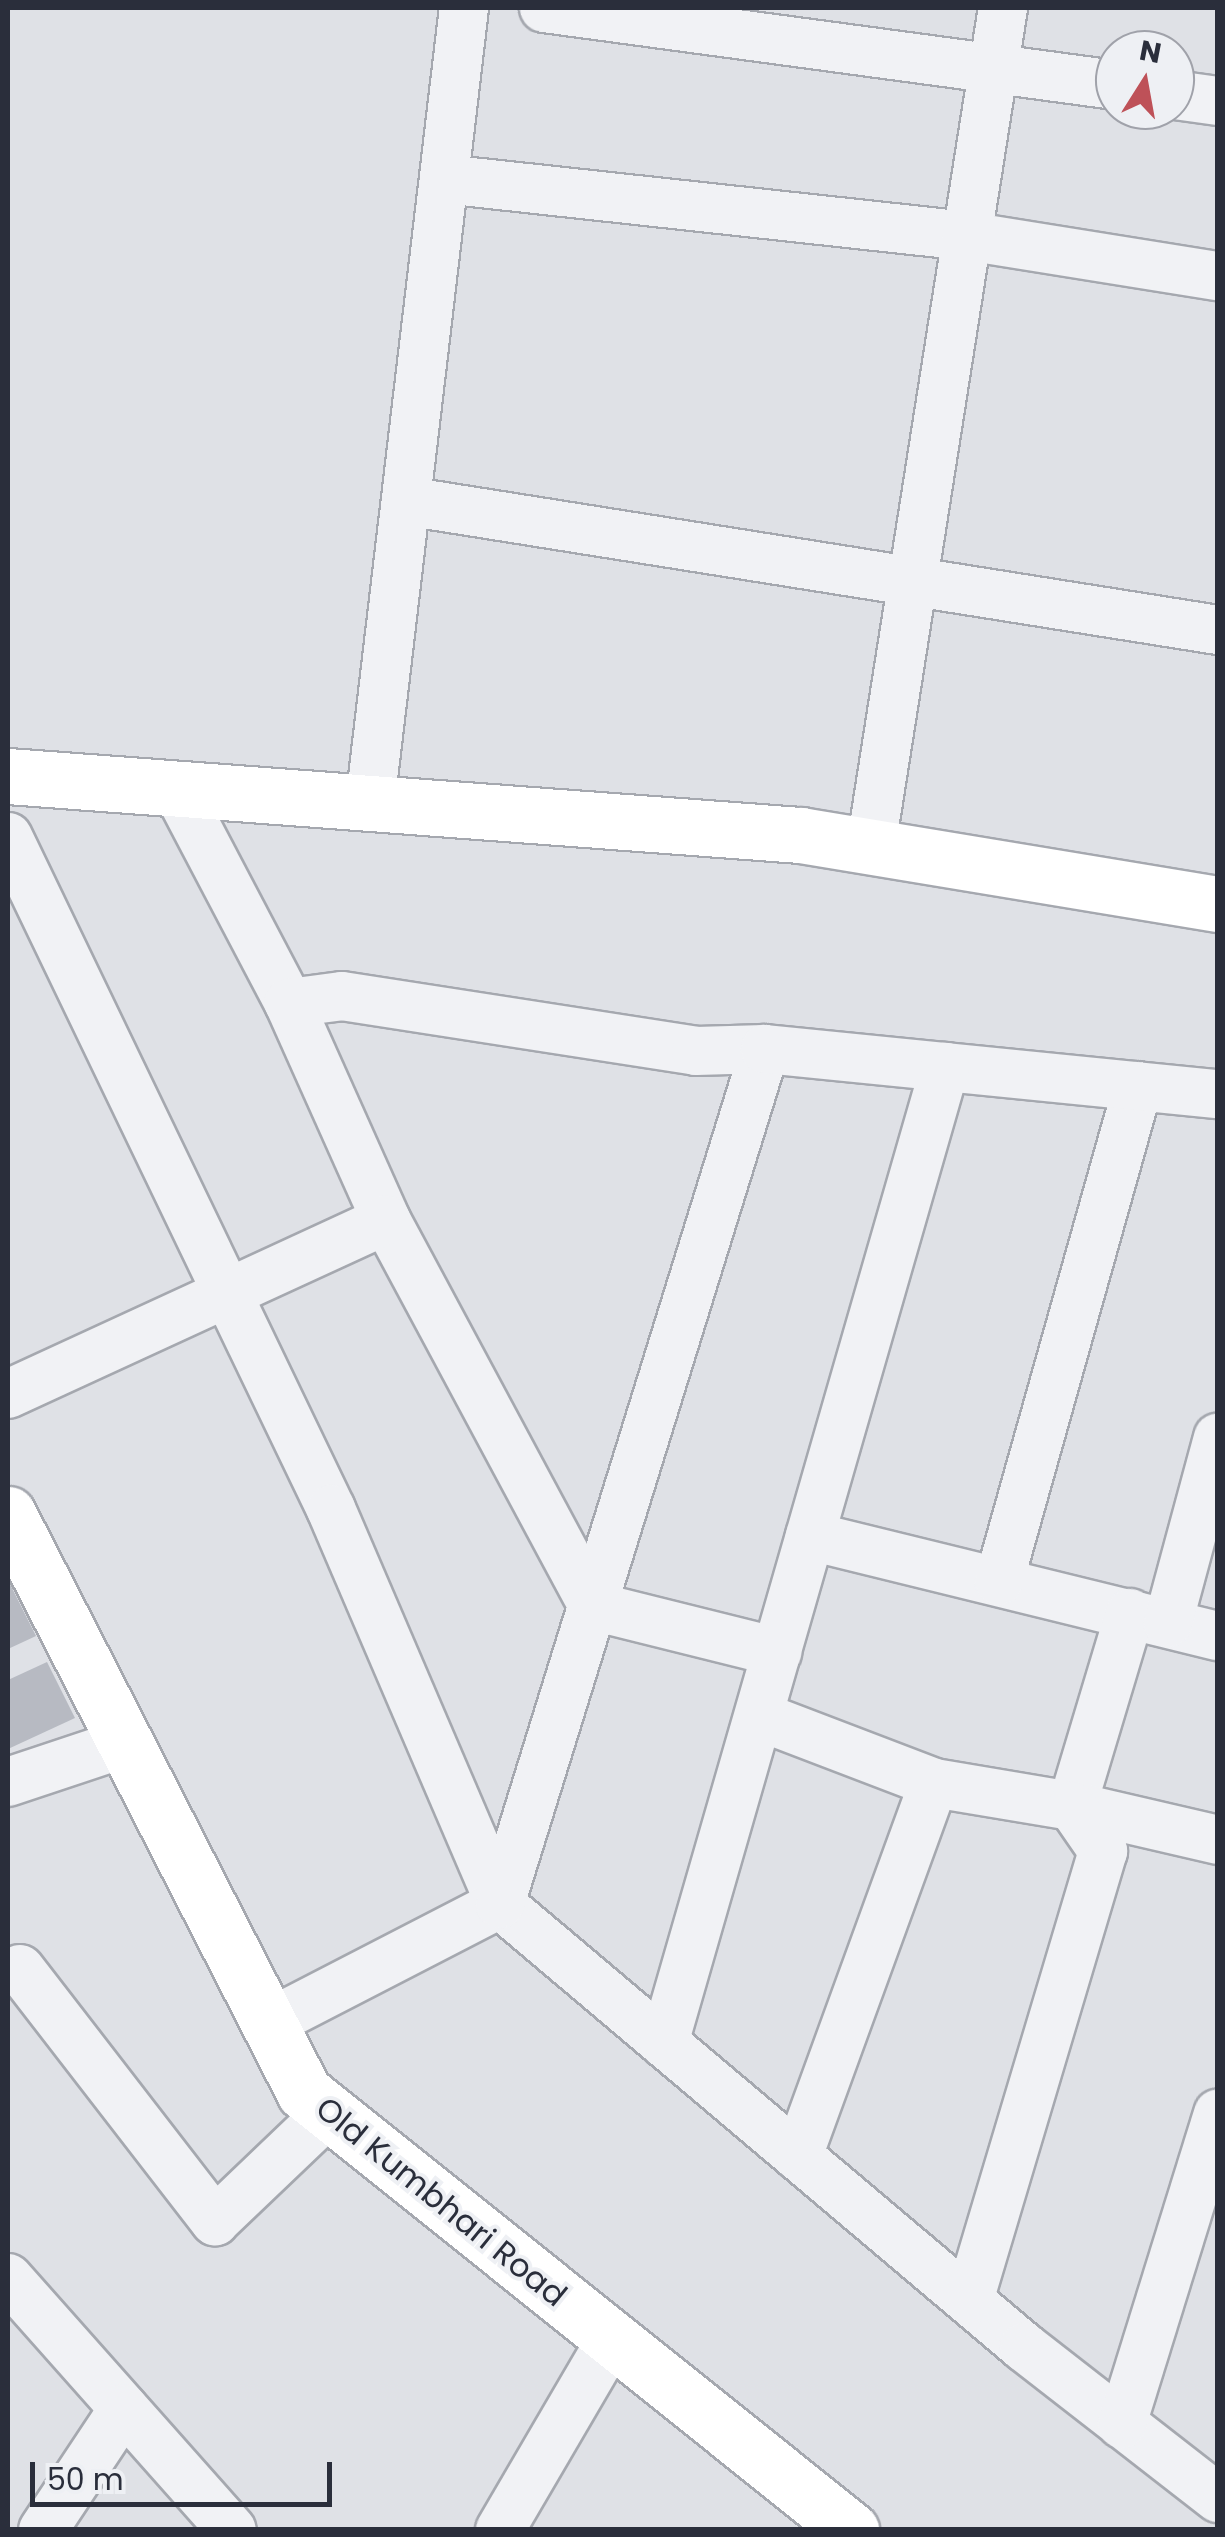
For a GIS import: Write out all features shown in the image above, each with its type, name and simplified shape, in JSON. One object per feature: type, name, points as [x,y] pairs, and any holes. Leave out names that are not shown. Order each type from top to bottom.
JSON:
[{"type":"main road","points":[[8,776],[871,846],[1218,904]]},
{"type":"main road","name":"Old Kumbhari Road","points":[[8,1514],[304,2092],[847,2528]]},
{"type":"street","points":[[370,803],[464,8]]},
{"type":"street","points":[[544,8],[1095,83]]},
{"type":"street","points":[[871,846],[1003,8]]},
{"type":"street","points":[[444,180],[967,236],[1218,276]]},
{"type":"street","points":[[406,502],[914,577],[1218,630]]},
{"type":"street","points":[[176,788],[289,1003],[386,1220],[592,1606],[777,1652]]},
{"type":"street","points":[[8,838],[332,1509],[500,1904],[968,2300],[1218,2498]]},
{"type":"street","points":[[289,1003],[342,996],[696,1051],[765,1049],[1218,1094]]},
{"type":"street","points":[[269,2023],[500,1904],[765,1049]]},
{"type":"street","points":[[664,2043],[945,1067]]},
{"type":"street","points":[[999,1581],[1138,1086]]},
{"type":"street","points":[[8,1394],[386,1220]]},
{"type":"street","points":[[1072,1806],[1218,1438]]},
{"type":"street","points":[[810,1536],[1218,1636]]},
{"type":"street","points":[[759,1716],[934,1783],[1072,1806],[1218,1840]]},
{"type":"street","points":[[8,1782],[125,1743]]},
{"type":"street","points":[[798,2156],[934,1783]]},
{"type":"street","points":[[968,2300],[1103,1851],[1072,1806]]},
{"type":"street","points":[[20,1969],[215,2221],[329,2112]]},
{"type":"street","points":[[1122,2424],[1218,2114]]},
{"type":"street","points":[[8,2278],[232,2530]]},
{"type":"street","points":[[500,2530],[612,2338]]},
{"type":"street","points":[[44,2530],[124,2408]]},
{"type":"building","points":[[8,1580],[36,1636],[8,1649]]},
{"type":"building","points":[[47,1662],[75,1718],[8,1749],[8,1680]]}]
